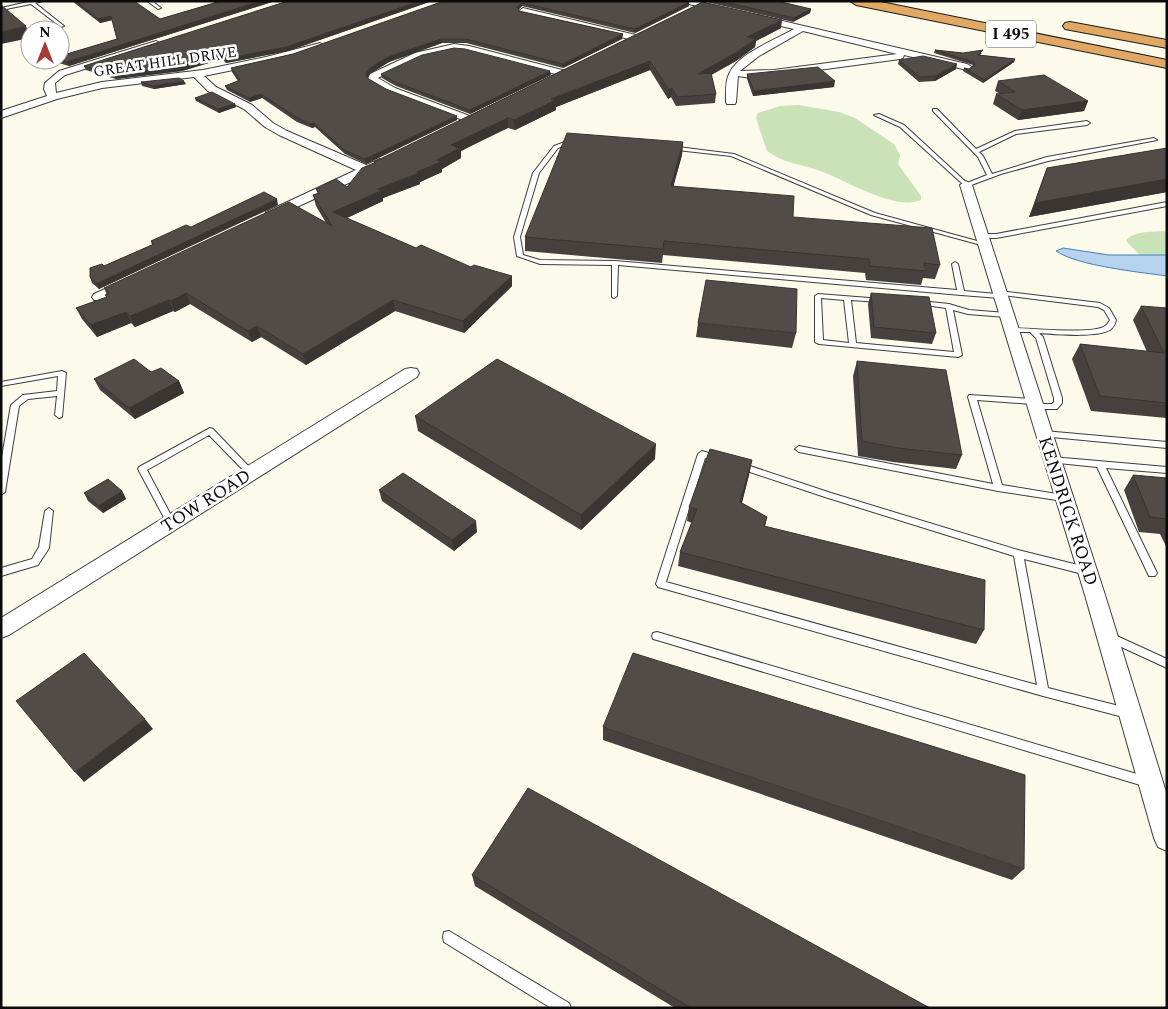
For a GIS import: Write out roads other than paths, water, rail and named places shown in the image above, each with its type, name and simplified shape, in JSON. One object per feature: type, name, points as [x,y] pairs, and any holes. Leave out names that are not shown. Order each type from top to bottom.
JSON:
[{"type":"highway","name":"I 495","points":[[856,1],[1167,64]]},
{"type":"highway","name":"I 495","points":[[1055,23],[1167,44]]},
{"type":"street","points":[[682,1],[729,12]]},
{"type":"street","points":[[686,14],[702,5]]},
{"type":"street","points":[[523,11],[641,36]]},
{"type":"street","points":[[747,16],[968,67]]},
{"type":"street","points":[[731,102],[730,89],[734,73],[748,59],[802,28]]},
{"type":"street","points":[[621,46],[641,36]]},
{"type":"street","name":"GREAT HILL DRIVE","points":[[1,115],[53,97],[102,85],[196,74],[268,60],[308,50],[333,41]]},
{"type":"street","points":[[53,97],[49,92],[49,83],[52,78],[81,66],[163,42]]},
{"type":"street","points":[[475,118],[391,90],[373,79],[374,76],[422,54],[450,46],[567,71]]},
{"type":"street","points":[[734,73],[751,75],[799,70],[899,57],[901,53]]},
{"type":"street","points":[[546,81],[567,71]]},
{"type":"street","points":[[196,74],[212,89],[248,107],[276,129],[366,170]]},
{"type":"street","points":[[453,128],[475,118]]},
{"type":"street","points":[[259,221],[392,157]]},
{"type":"street","name":"KENDRICK ROAD","points":[[966,185],[1087,571],[1167,838]]},
{"type":"street","points":[[99,297],[143,276]]},
{"type":"street","name":"TOW ROAD","points":[[1,629],[411,373]]},
{"type":"lane","points":[[1,9],[41,1]]},
{"type":"lane","points":[[149,1],[158,8]]},
{"type":"lane","points":[[30,2],[54,20]]},
{"type":"lane","points":[[935,110],[976,151],[990,176]]},
{"type":"lane","points":[[877,115],[902,126],[966,185],[1048,159],[1154,140]]},
{"type":"lane","points":[[976,151],[1015,133],[1088,123]]},
{"type":"lane","points":[[578,140],[569,141],[556,147],[536,174],[517,237],[520,256],[540,262],[615,263],[1100,305],[1107,309],[1113,320],[1111,326],[1105,329],[1090,331],[1032,330],[949,306],[912,303]]},
{"type":"lane","points":[[664,148],[732,155],[873,214],[984,240],[996,236],[1167,204]]},
{"type":"lane","points":[[614,296],[615,263]]},
{"type":"lane","points":[[955,264],[961,293]]},
{"type":"lane","points":[[884,301],[818,296],[819,342],[958,354],[949,306]]},
{"type":"lane","points":[[847,298],[853,345]]},
{"type":"lane","points":[[998,488],[972,397],[1054,407],[1058,404],[1058,398],[1039,337],[1032,330]]},
{"type":"lane","points":[[1,384],[62,373],[59,415]]},
{"type":"lane","points":[[1,492],[3,467],[16,405],[26,398],[61,393]]},
{"type":"lane","points":[[171,523],[142,469],[210,431],[250,474]]},
{"type":"lane","points":[[1044,434],[1167,445]]},
{"type":"lane","points":[[799,449],[998,488],[1063,498]]},
{"type":"lane","points":[[1087,571],[1018,554],[702,454],[661,584],[1043,691],[1129,713]]},
{"type":"lane","points":[[1052,460],[1167,470]]},
{"type":"lane","points":[[1100,464],[1152,573]]},
{"type":"lane","points":[[1,572],[35,562],[44,548],[49,511]]},
{"type":"lane","points":[[1018,554],[1043,691]]},
{"type":"lane","points":[[1106,635],[1167,664]]},
{"type":"lane","points":[[657,636],[1150,783]]},
{"type":"lane","points":[[449,937],[564,1008]]},
{"type":"water","points":[[1063,248],[1109,255],[1167,255],[1167,276],[1109,268],[1079,261],[1056,251]]}]
